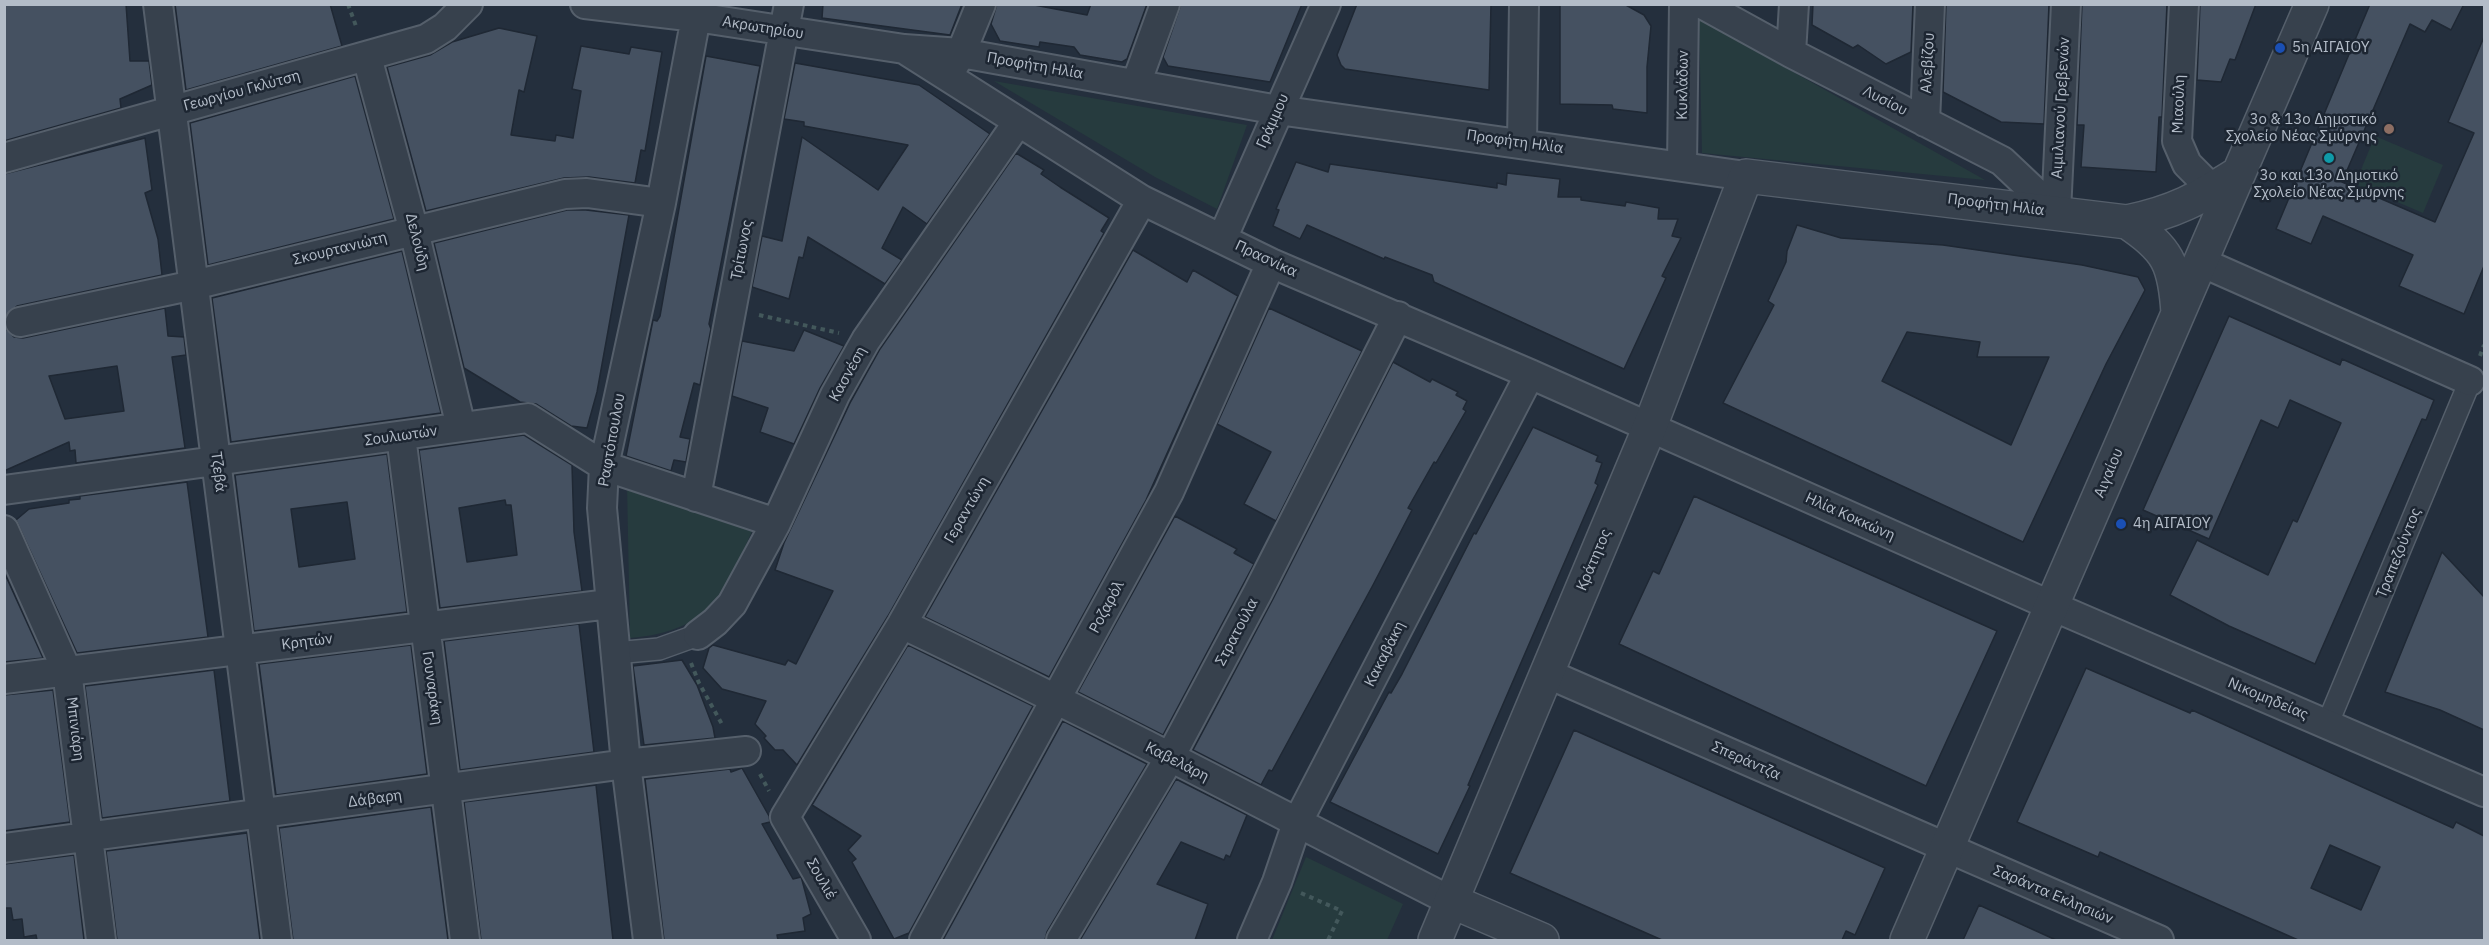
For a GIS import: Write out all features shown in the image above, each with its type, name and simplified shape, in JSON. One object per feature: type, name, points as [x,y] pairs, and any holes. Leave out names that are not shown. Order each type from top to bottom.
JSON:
[{"type":"street","name":"Τζεβά","points":[[158,4],[277,940]]},
{"type":"street","name":"Γεωργίου Γκλύτση","points":[[4,158],[426,39],[445,27],[468,4]]},
{"type":"street","name":"Ακρωτηρίου","points":[[585,4],[696,17],[786,18],[904,49]]},
{"type":"street","points":[[954,64],[981,4]]},
{"type":"street","points":[[1136,84],[1165,4]]},
{"type":"street","name":"Γράμμου","points":[[1222,238],[1326,4]]},
{"type":"street","points":[[1522,142],[1524,4]]},
{"type":"street","name":"Κυκλάδων","points":[[1682,166],[1684,4]]},
{"type":"street","name":"Λυσίου","points":[[1702,4],[1791,53],[2002,161],[2056,212]]},
{"type":"street","points":[[1791,53],[1794,4]]},
{"type":"street","name":"Αλεβίζου","points":[[1925,122],[1930,4]]},
{"type":"street","name":"Αιμιλιανού Γρεβενών","points":[[2056,212],[2066,4]]},
{"type":"street","name":"Μιαούλη","points":[[2184,4],[2177,141],[2187,164],[2226,181]]},
{"type":"street","name":"Αιγαίου","points":[[1907,940],[2201,262],[2226,181],[2312,4]]},
{"type":"street","name":"Ραφτόπουλου","points":[[648,940],[609,604],[602,508],[604,466],[661,203],[696,17]]},
{"type":"street","name":"Τρίτωνος","points":[[696,496],[786,18]]},
{"type":"street","name":"Πρασνίκα","points":[[904,49],[954,64],[1018,122],[1142,200],[1271,263],[1398,316],[1649,429]]},
{"type":"street","name":"Δελούδη","points":[[366,57],[414,231],[461,427]]},
{"type":"street","name":"Προφήτη Ηλία","points":[[954,64],[1136,84],[1278,110],[1522,142],[1746,176],[2127,222],[2164,214],[2226,181]]},
{"type":"street","name":"Κασνέση","points":[[698,635],[732,604],[776,523],[835,395],[866,340],[1018,122]]},
{"type":"street","name":"Κράτητος","points":[[1435,940],[1649,429],[1746,176]]},
{"type":"street","name":"Σκουρτανιώτη","points":[[20,322],[194,285],[565,194],[587,193],[661,203]]},
{"type":"street","name":"Γεραντώνη","points":[[785,817],[902,624],[1142,200]]},
{"type":"street","name":"Προφήτη Ηλία","points":[[2127,222],[2152,238],[2168,257],[2176,279],[2178,312]]},
{"type":"street","points":[[2201,262],[2470,381]]},
{"type":"street","name":"Ροζαρόλ","points":[[924,940],[1169,492],[1271,263]]},
{"type":"street","name":"Στρατούλα","points":[[1060,940],[1169,759],[1258,592],[1398,316]]},
{"type":"street","name":"Κακαβάκη","points":[[1252,940],[1277,882],[1298,823],[1530,374]]},
{"type":"street","name":"Τραπεζούντος","points":[[2327,725],[2470,381]]},
{"type":"street","name":"Σουλιωτών","points":[[4,490],[528,418],[604,466],[776,523]]},
{"type":"street","name":"Ηλία Κοκκώνη","points":[[1649,429],[2052,606]]},
{"type":"street","name":"Γουναράκη","points":[[401,436],[465,940]]},
{"type":"street","name":"Μπινιάρη","points":[[4,530],[67,671],[101,940]]},
{"type":"street","name":"Κρητών","points":[[4,679],[609,604]]},
{"type":"street","name":"Νικομηδείας","points":[[2052,606],[2484,792]]},
{"type":"street","name":"Καβελάρη","points":[[902,624],[1058,698],[1169,759],[1451,901]]},
{"type":"street","points":[[615,653],[659,649],[698,635]]},
{"type":"street","name":"Σπεράντζα","points":[[1546,673],[1946,849]]},
{"type":"street","name":"Δάβαρη","points":[[4,848],[626,764],[746,751]]},
{"type":"street","name":"Σουλιέ","points":[[785,817],[856,940]]},
{"type":"street","name":"Σαράντα Εκλησιών","points":[[1946,849],[2159,940]]},
{"type":"street","points":[[1451,901],[1542,940]]},
{"type":"path","points":[[731,310],[866,340]]},
{"type":"path","points":[[1277,882],[1341,911],[1328,940]]},
{"type":"green space","points":[[1699,19],[1985,180],[1702,153]]},
{"type":"green space","points":[[994,81],[1247,125],[1217,209],[1155,177]]},
{"type":"green space","points":[[2375,136],[2443,165],[2423,213],[2355,184]]},
{"type":"green space","points":[[627,484],[756,522],[725,587],[699,616],[681,626],[658,634],[630,638]]},
{"type":"green space","points":[[1306,857],[1403,904],[1387,940],[1272,940]]},
{"type":"building","points":[[4,4],[126,4],[130,61],[149,61],[152,85],[120,99],[121,108],[4,141]]},
{"type":"building","points":[[175,4],[330,4],[342,46],[186,90]]},
{"type":"building","points":[[823,4],[962,4],[950,35],[822,18]]},
{"type":"building","points":[[997,4],[1029,4],[1087,15],[1091,4],[1147,4],[1127,59],[1122,62],[1080,55],[1074,47],[1040,42],[1039,47],[1000,41],[991,24]]},
{"type":"building","points":[[1181,4],[1302,4],[1270,82],[1168,66],[1163,57]]},
{"type":"building","points":[[1357,4],[1491,4],[1489,90],[1345,69],[1337,55]]},
{"type":"building","points":[[1560,4],[1624,4],[1644,15],[1651,26],[1647,67],[1647,113],[1613,109],[1612,105],[1560,104]]},
{"type":"building","points":[[1813,4],[1913,4],[1911,52],[1886,64],[1858,45],[1853,48],[1812,25]]},
{"type":"building","points":[[1946,4],[2049,4],[2044,124],[2001,122],[1943,92]]},
{"type":"building","points":[[2082,4],[2167,4],[2162,117],[2159,117],[2156,172],[2081,167],[2084,125],[2077,125]]},
{"type":"building","points":[[2200,4],[2256,4],[2235,60],[2230,59],[2221,82],[2197,80]]},
{"type":"building","name":"3ο και 13ο Δημοτικό Σχολείο Νέας Σμύρνης","points":[[2370,4],[2464,4],[2451,30],[2432,20],[2425,32],[2410,24],[2342,182],[2435,222],[2474,133],[2448,122],[2484,37],[2484,266],[2464,314],[2399,286],[2413,255],[2323,216],[2311,244],[2276,229]]},
{"type":"building","points":[[499,28],[537,36],[524,92],[519,90],[511,135],[555,141],[556,135],[573,138],[581,91],[572,89],[581,46],[629,54],[631,47],[662,52],[645,151],[641,150],[635,183],[589,177],[564,178],[426,211],[387,67],[430,55],[452,42]]},
{"type":"building","points":[[706,56],[760,66],[709,324],[711,329],[700,385],[694,383],[680,437],[690,439],[686,462],[674,460],[671,471],[626,456],[653,320],[657,321],[660,316]]},
{"type":"building","points":[[795,63],[919,85],[990,134],[927,224],[903,207],[882,248],[902,260],[885,284],[808,237],[803,258],[799,257],[789,299],[752,287],[762,236],[782,241],[802,137],[878,190],[908,145],[804,126],[804,122],[784,119]]},
{"type":"building","points":[[355,76],[394,219],[208,265],[190,123]]},
{"type":"building","points":[[145,138],[152,190],[145,193],[158,239],[162,275],[17,306],[4,317],[4,174]]},
{"type":"building","points":[[1016,153],[1044,170],[1041,174],[1109,218],[1101,231],[1104,233],[888,616],[797,765],[783,750],[775,750],[755,724],[766,701],[722,689],[703,668],[709,648],[713,645],[785,665],[788,660],[796,664],[833,591],[775,570],[784,543],[850,403],[880,349]]},
{"type":"building","points":[[1296,162],[1328,172],[1330,164],[1497,188],[1497,183],[1506,185],[1507,173],[1560,179],[1558,197],[1581,197],[1581,200],[1625,206],[1626,202],[1659,208],[1658,219],[1678,219],[1672,236],[1681,238],[1662,276],[1666,278],[1624,369],[1434,282],[1432,275],[1385,257],[1384,259],[1307,225],[1300,239],[1273,226],[1279,210],[1276,209]]},
{"type":"building","points":[[567,210],[629,215],[597,392],[587,428],[571,426],[536,404],[520,402],[464,368],[434,243]]},
{"type":"building","points":[[1797,225],[1841,238],[1943,245],[2082,265],[2138,277],[2145,290],[2106,364],[2023,542],[1723,403],[1774,305],[1768,301],[1786,262],[1787,251]],"holes":[[[1907,332],[1980,342],[1977,357],[2049,357],[2011,445],[1882,381]]]},
{"type":"building","points":[[1133,250],[1187,282],[1193,270],[1238,296],[1146,500],[1049,677],[925,617]]},
{"type":"building","points":[[402,251],[441,413],[231,442],[212,298]]},
{"type":"building","points":[[165,308],[168,336],[184,337],[186,355],[172,357],[185,448],[76,463],[75,450],[70,451],[69,442],[4,471],[4,327],[14,337],[23,338]],"holes":[[[117,366],[124,411],[65,419],[49,376]]]},
{"type":"building","points":[[1269,308],[1362,351],[1276,521],[1244,504],[1271,452],[1217,424]]},
{"type":"building","points":[[2229,316],[2340,365],[2342,359],[2434,400],[2426,420],[2422,419],[2315,664],[2229,626],[2170,595],[2197,540],[2268,575],[2293,520],[2297,522],[2341,423],[2290,400],[2278,428],[2261,420],[2209,539],[2143,510]]},
{"type":"building","points":[[804,330],[844,346],[820,388],[794,444],[760,432],[768,408],[732,396],[742,341],[794,351]]},
{"type":"building","points":[[1393,362],[1430,382],[1432,379],[1458,392],[1456,395],[1467,401],[1463,409],[1466,411],[1408,508],[1412,510],[1373,585],[1272,771],[1269,770],[1261,785],[1193,750],[1273,599]]},
{"type":"building","points":[[1533,427],[1598,456],[1596,461],[1602,463],[1595,483],[1598,485],[1468,785],[1470,786],[1438,854],[1330,802],[1389,692],[1391,693],[1402,674],[1474,533],[1476,534]]},
{"type":"building","points":[[524,435],[572,465],[574,532],[582,591],[440,608],[419,450]],"holes":[[[505,500],[506,505],[511,505],[517,555],[467,562],[459,508]]]},
{"type":"building","points":[[387,454],[407,612],[254,631],[235,475]],"holes":[[[347,502],[355,559],[299,567],[291,509]]]},
{"type":"building","points":[[187,482],[208,637],[77,653],[16,520],[29,509],[69,503],[69,500],[80,499],[80,496]]},
{"type":"building","points":[[1694,496],[1997,631],[1926,786],[1619,644],[1653,571],[1659,574]]},
{"type":"building","points":[[1175,516],[1237,549],[1234,553],[1254,564],[1163,735],[1078,692]]},
{"type":"building","points":[[2442,552],[2484,597],[2484,730],[2440,710],[2385,692]]},
{"type":"building","points":[[4,572],[43,658],[4,662]]},
{"type":"building","points":[[579,624],[594,752],[460,770],[444,641]]},
{"type":"building","points":[[411,645],[427,774],[276,795],[259,664]]},
{"type":"building","points":[[908,645],[1033,706],[909,933],[894,939],[852,862],[856,859],[848,850],[861,836],[812,805]]},
{"type":"building","points":[[682,660],[697,685],[715,738],[644,745],[633,666]]},
{"type":"building","points":[[2086,668],[2190,713],[2192,710],[2453,828],[2456,822],[2484,836],[2484,940],[2298,940],[2100,852],[2098,857],[2017,822]],"holes":[[[2330,845],[2380,867],[2361,910],[2311,888]]]},
{"type":"building","points":[[214,670],[230,801],[102,818],[85,686]]},
{"type":"building","points":[[53,690],[70,822],[4,831],[4,695]]},
{"type":"building","points":[[1063,721],[1147,764],[1047,932],[1045,940],[943,940]]},
{"type":"building","points":[[1574,730],[1885,868],[1855,935],[1846,931],[1842,940],[1662,940],[1510,873]]},
{"type":"building","points":[[742,768],[769,816],[770,822],[762,824],[793,879],[801,877],[811,914],[803,918],[805,931],[777,935],[778,940],[664,940],[645,779],[730,769],[731,772]]},
{"type":"building","points":[[1176,779],[1247,815],[1230,857],[1226,855],[1224,860],[1181,842],[1157,884],[1208,904],[1195,940],[1080,940]]},
{"type":"building","points":[[596,785],[613,940],[481,940],[464,802]]},
{"type":"building","points":[[431,807],[448,940],[293,940],[279,828]]},
{"type":"building","points":[[247,833],[260,940],[117,940],[106,851]]},
{"type":"building","points":[[74,855],[84,940],[37,940],[36,935],[24,937],[22,919],[13,920],[11,908],[4,908],[4,864]]},
{"type":"building","points":[[1979,905],[2056,940],[1963,940]]},
{"type":"place","name":"5η ΑΙΓΑΙΟΥ","points":[[2280,48]]},
{"type":"place","name":"3ο & 13ο Δημοτικό Σχολείο Νέας Σμύρνης","points":[[2389,129]]},
{"type":"place","name":"3ο και 13ο Δημοτικό Σχολείο Νέας Σμύρνης","points":[[2329,158]]},
{"type":"place","name":"4η ΑΙΓΑΙΟΥ","points":[[2121,524]]}]
